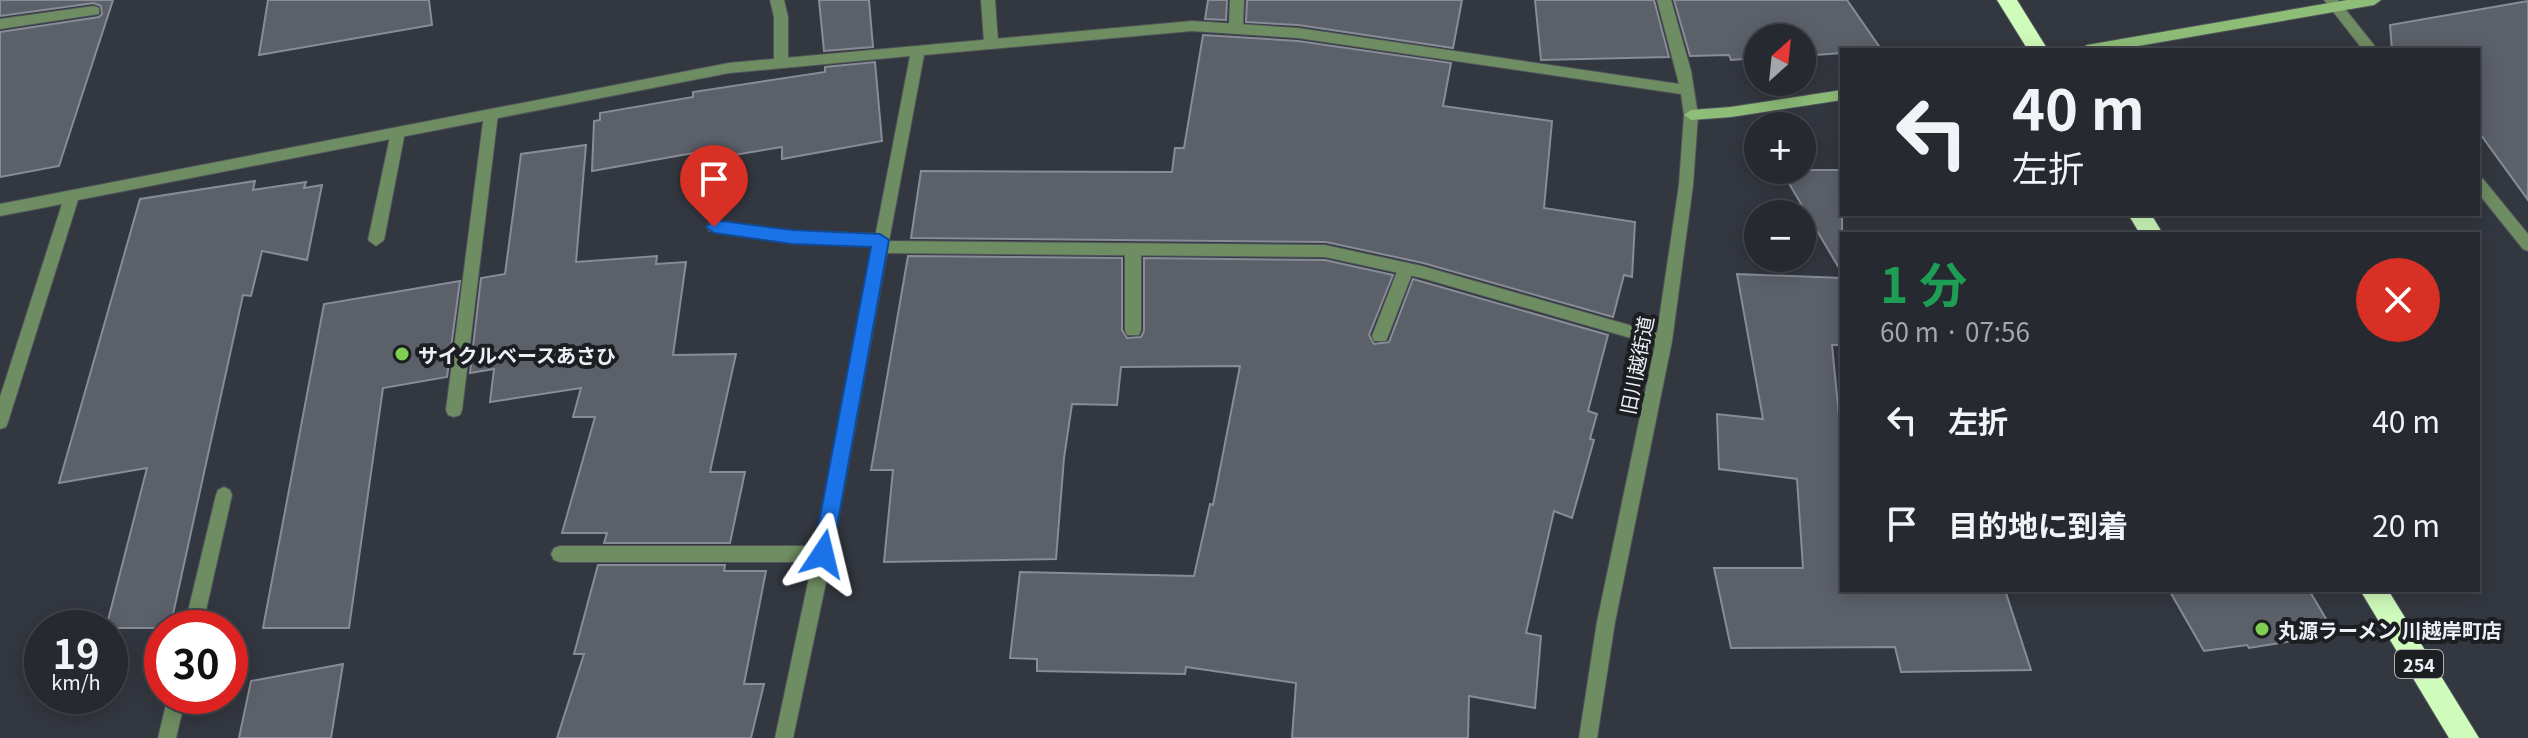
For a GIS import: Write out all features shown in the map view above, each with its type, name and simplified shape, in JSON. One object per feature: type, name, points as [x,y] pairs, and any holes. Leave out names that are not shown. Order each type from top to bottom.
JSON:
[{"type":"highway","points":[[2007,0],[2037,48]]},
{"type":"highway","name":"254","points":[[2374,592],[2465,738]]},
{"type":"street","points":[[777,0],[781,17],[781,61]]},
{"type":"street","points":[[988,0],[991,42]]},
{"type":"street","points":[[1236,27],[1237,0]]},
{"type":"street","name":"旧川越街道","points":[[1588,738],[1606,622],[1664,341],[1686,185],[1691,115],[1664,0]]},
{"type":"street","points":[[2098,48],[2333,4],[2374,0]]},
{"type":"street","points":[[2333,4],[2369,48]]},
{"type":"street","points":[[0,24],[94,11]]},
{"type":"street","points":[[0,210],[729,68],[1192,26],[1298,33],[1687,90]]},
{"type":"street","points":[[784,738],[823,554],[918,50]]},
{"type":"street","points":[[1691,115],[1756,109],[1840,95]]},
{"type":"street","points":[[454,410],[491,114]]},
{"type":"street","points":[[376,240],[398,132]]},
{"type":"street","points":[[2480,185],[2528,245]]},
{"type":"street","points":[[0,422],[72,196]]},
{"type":"street","points":[[714,227],[880,244],[1325,251],[1406,269],[1664,341]]},
{"type":"street","points":[[1133,249],[1133,330]]},
{"type":"street","points":[[1380,336],[1406,269]]},
{"type":"street","points":[[197,610],[224,495]]},
{"type":"street","points":[[560,554],[823,554]]},
{"type":"street","points":[[167,738],[173,714]]},
{"type":"building","points":[[0,0],[113,0],[59,166],[0,177],[0,32],[99,17],[102,14],[101,6],[94,3],[0,16]]},
{"type":"building","points":[[268,0],[429,0],[432,25],[259,55]]},
{"type":"building","points":[[819,0],[869,0],[873,47],[824,51]]},
{"type":"building","points":[[1208,0],[1227,0],[1226,20],[1205,19]]},
{"type":"building","points":[[1247,0],[1462,0],[1453,48],[1298,25],[1246,22]]},
{"type":"building","points":[[1535,0],[1654,0],[1669,57],[1541,60]]},
{"type":"building","points":[[1674,0],[1847,0],[1880,48],[1840,48],[1840,53],[1816,55],[1816,24],[1744,24],[1744,59],[1731,60],[1729,55],[1690,56]]},
{"type":"building","points":[[2528,1],[2528,200],[2480,134],[2480,48],[2392,48],[2390,25]]},
{"type":"building","points":[[1203,35],[1298,41],[1451,63],[1443,106],[1552,121],[1544,208],[1635,222],[1632,277],[1624,275],[1613,317],[1423,263],[1326,242],[911,238],[921,171],[1172,172],[1175,148],[1184,148]]},
{"type":"building","points":[[875,62],[882,141],[782,159],[782,147],[722,157],[722,148],[592,171],[594,121],[600,120],[600,113],[693,97],[693,92],[825,72],[825,67]]},
{"type":"building","points":[[586,145],[576,262],[657,256],[656,264],[686,262],[673,355],[736,354],[710,472],[745,472],[730,543],[604,543],[607,533],[562,533],[595,417],[573,417],[581,388],[490,402],[494,369],[470,373],[481,278],[505,274],[521,154]]},
{"type":"building","points":[[1816,170],[1840,170],[1840,270],[1816,229],[1816,200],[1799,200],[1789,184],[1816,184]]},
{"type":"building","points":[[255,181],[253,190],[306,182],[304,188],[322,185],[307,260],[262,251],[251,296],[243,295],[174,610],[144,610],[144,628],[128,628],[128,610],[111,610],[147,468],[59,483],[140,199]]},
{"type":"building","points":[[908,256],[1122,258],[1122,330],[1127,338],[1141,337],[1144,331],[1144,258],[1325,260],[1393,275],[1369,335],[1374,344],[1389,342],[1413,279],[1608,335],[1588,411],[1597,414],[1590,439],[1594,440],[1572,518],[1554,511],[1526,633],[1541,636],[1535,708],[1469,696],[1468,738],[1292,738],[1296,683],[1186,667],[1185,674],[1037,671],[1037,659],[1010,658],[1020,572],[1194,576],[1210,504],[1213,505],[1240,366],[1121,367],[1117,405],[1072,404],[1064,458],[1056,559],[884,562],[893,470],[871,470]]},
{"type":"building","points":[[1737,274],[1840,278],[1840,345],[1832,345],[1840,426],[1840,592],[2006,592],[2031,670],[1901,672],[1895,647],[1731,648],[1714,568],[1803,568],[1797,479],[1719,469],[1717,414],[1763,419]]},
{"type":"building","points":[[460,281],[447,377],[383,388],[349,628],[263,628],[324,304]]},
{"type":"building","points":[[598,565],[725,565],[724,571],[766,571],[744,684],[764,684],[751,738],[557,738],[584,654],[574,654]]},
{"type":"building","name":"丸源ラーメン 川越岸町店","points":[[2170,592],[2310,592],[2335,634],[2249,648],[2247,645],[2204,651]]},
{"type":"building","points":[[343,664],[331,738],[239,738],[244,714],[248,714],[251,681]]},
{"type":"place","name":"サイクルベースあさひ","points":[[402,354]]},
{"type":"place","name":"丸源ラーメン 川越岸町店","points":[[2262,629]]},
{"type":"route","points":[[714,227],[792,237],[880,240],[823,554]]}]
